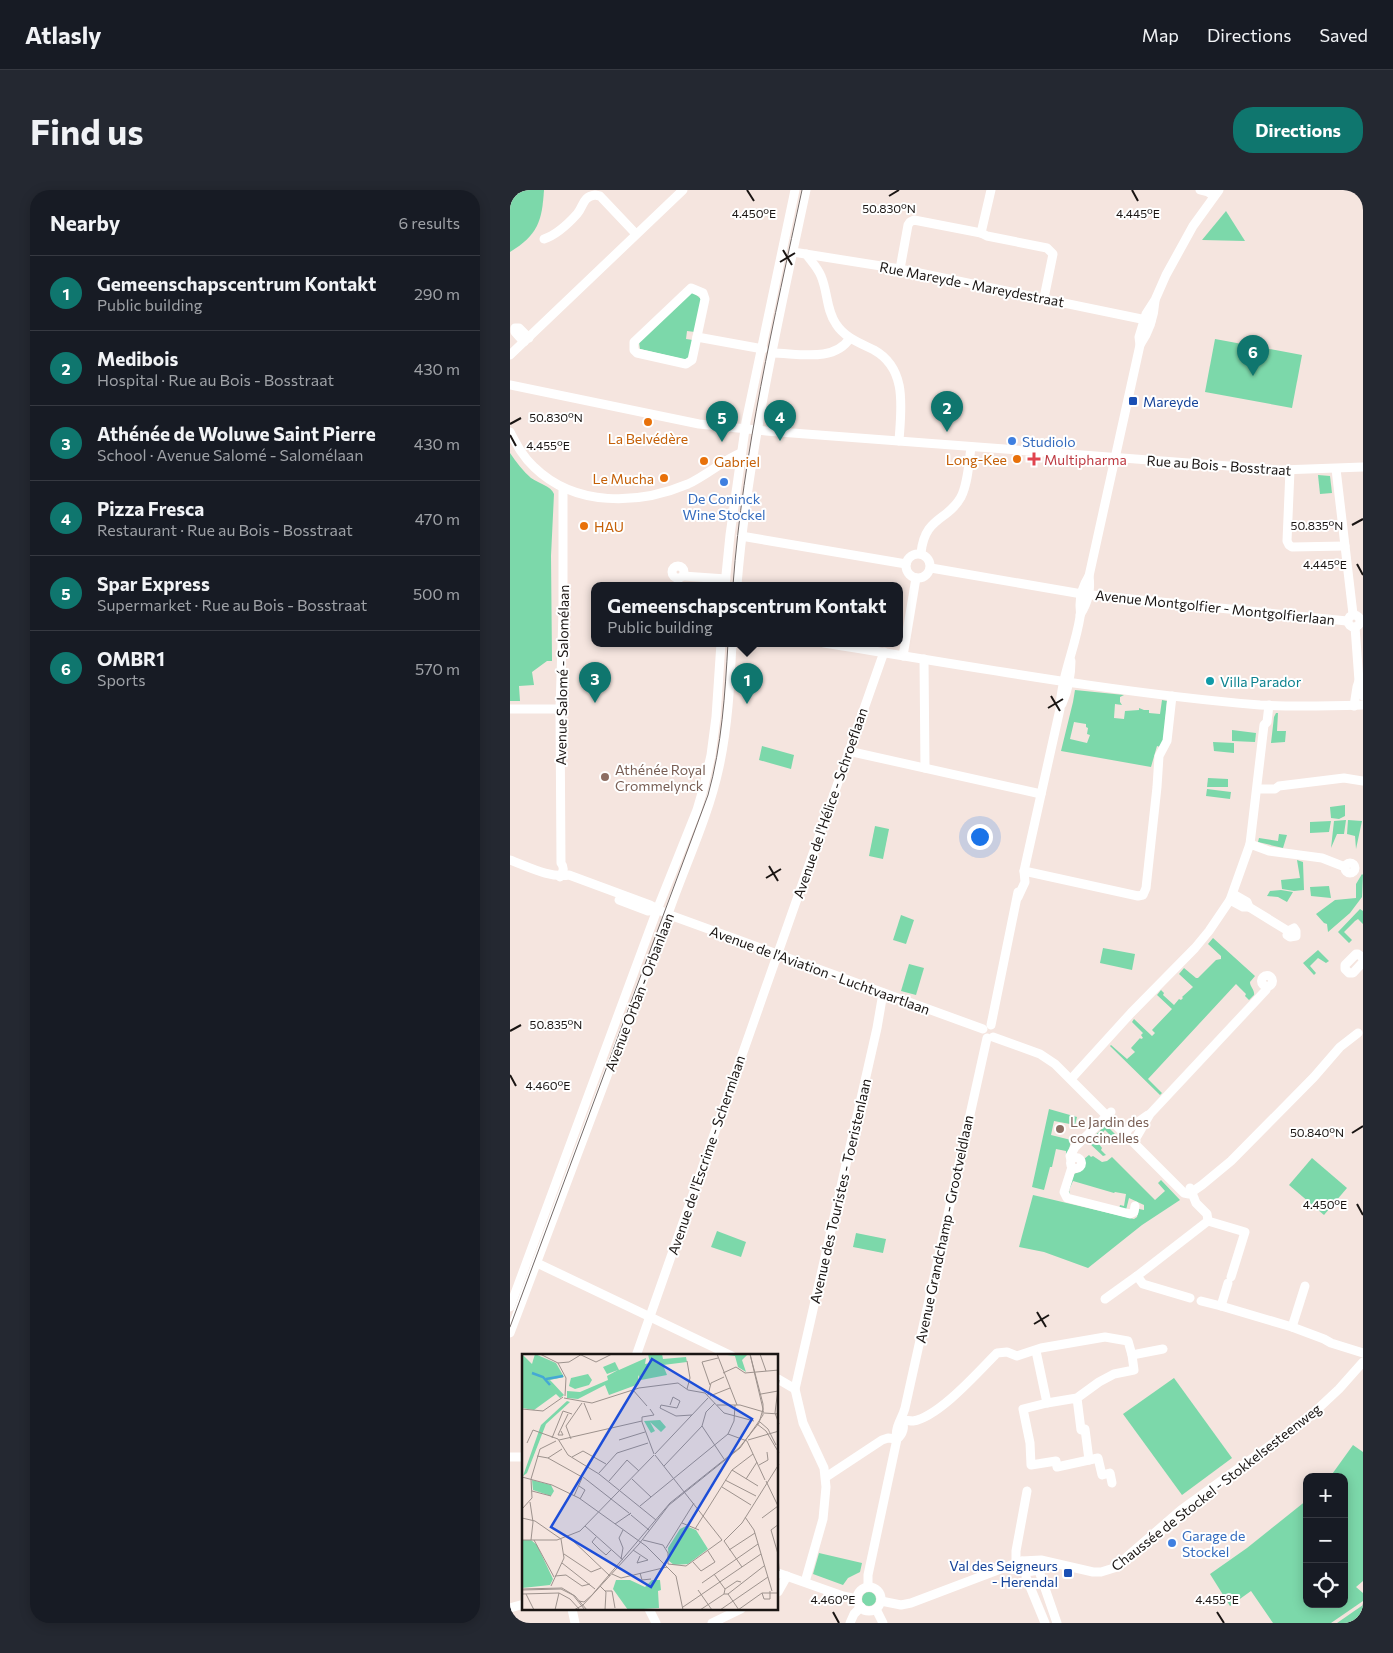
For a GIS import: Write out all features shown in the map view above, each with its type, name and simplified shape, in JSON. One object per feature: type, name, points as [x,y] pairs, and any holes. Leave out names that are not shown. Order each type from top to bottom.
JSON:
[{"type":"street","points":[[510,355],[678,190]]},
{"type":"street","points":[[635,233],[683,190]]},
{"type":"street","points":[[683,576],[725,582],[741,453],[795,190]]},
{"type":"street","points":[[737,582],[741,536],[750,472],[772,353],[806,190]]},
{"type":"street","points":[[981,233],[991,190]]},
{"type":"street","points":[[1200,190],[1217,193]]},
{"type":"street","name":"Avenue Grandchamp - Grootveldlaan","points":[[868,1587],[868,1572],[898,1439],[902,1435],[904,1425],[902,1420],[990,1031],[1018,897],[1025,882],[1024,871],[1066,682],[1071,673],[1071,659],[1080,615],[1086,606],[1084,583],[1089,576],[1140,345],[1145,338],[1147,320],[1155,300],[1180,246],[1217,193]]},
{"type":"street","points":[[544,239],[552,236],[577,214],[590,195],[600,196],[635,233]]},
{"type":"street","points":[[900,268],[908,226],[914,220],[981,233],[1051,250],[1053,254],[1044,298]]},
{"type":"street","name":"Rue Mareyde - Mareydestraat","points":[[793,252],[900,268],[1147,320]]},
{"type":"street","points":[[806,254],[821,276],[832,318],[839,328],[850,338],[876,351],[895,372],[900,384],[899,441]]},
{"type":"street","points":[[691,288],[703,292],[704,295],[697,337],[692,360],[686,364],[637,353],[633,346],[634,342],[691,288]]},
{"type":"street","points":[[512,325],[519,328],[525,339]]},
{"type":"street","points":[[697,337],[762,349]]},
{"type":"street","points":[[772,353],[828,353],[836,350],[850,338]]},
{"type":"street","points":[[510,351],[525,339]]},
{"type":"street","name":"Rue au Bois - Bosstraat","points":[[512,385],[676,420],[758,430],[1290,470],[1363,467]]},
{"type":"street","points":[[510,432],[520,451],[533,466],[563,488],[592,496],[622,499],[674,490],[700,478],[741,453]]},
{"type":"street","points":[[920,553],[924,537],[929,528],[955,506],[961,497],[971,447]]},
{"type":"street","points":[[739,469],[750,472]]},
{"type":"street","points":[[1336,469],[1356,620],[1359,681],[1363,696]]},
{"type":"street","points":[[1290,470],[1288,545],[1292,547],[1345,546]]},
{"type":"street","name":"Avenue Salomé - Salomélaan","points":[[560,877],[563,871],[560,709],[564,593],[563,488]]},
{"type":"street","points":[[741,536],[906,564]]},
{"type":"street","points":[[920,553],[926,555],[930,560],[931,568],[926,576],[916,578],[909,574],[906,564],[910,556],[920,553]]},
{"type":"street","name":"Avenue Montgolfier - Montgolfierlaan","points":[[931,568],[1085,594],[1356,620]]},
{"type":"street","points":[[903,656],[916,578]]},
{"type":"street","name":"Avenue Orban - Orbanlaan","points":[[510,1307],[696,810],[708,771],[716,717],[722,647]]},
{"type":"street","name":"Avenue Orban - Orbanlaan","points":[[510,1333],[706,812],[726,734],[732,647]]},
{"type":"street","points":[[851,647],[1066,682],[1172,696],[1266,705],[1359,705],[1357,687],[1359,681]]},
{"type":"street","name":"Avenue de l'Hélice - Schroeflaan","points":[[777,954],[884,652]]},
{"type":"street","points":[[924,659],[926,768]]},
{"type":"street","points":[[1024,871],[1138,896],[1143,895],[1146,888],[1159,756],[1167,741],[1172,696]]},
{"type":"street","points":[[1073,1077],[1131,1013],[1195,948],[1231,897],[1249,848],[1264,725],[1267,722],[1266,705]]},
{"type":"street","points":[[510,709],[560,709]]},
{"type":"street","points":[[848,751],[1041,794]]},
{"type":"street","points":[[1258,785],[1275,789],[1279,786],[1344,778],[1363,780]]},
{"type":"street","points":[[1249,848],[1263,854],[1269,851],[1322,858],[1345,867]]},
{"type":"street","name":"Avenue de l'Aviation - Luchtvaartlaan","points":[[510,860],[549,875],[569,876],[650,905],[667,914],[883,993],[990,1031],[998,1032],[1051,1054],[1177,1180],[1191,1188],[1196,1203],[1207,1214],[1208,1221]]},
{"type":"street","points":[[1231,897],[1243,907],[1249,907],[1288,930]]},
{"type":"street","name":"Avenue de l'Escrime - Schermlaan","points":[[637,1354],[777,954]]},
{"type":"street","points":[[1130,1135],[1266,990],[1266,986]]},
{"type":"street","name":"Avenue des Touristes - Toeristenlaan","points":[[795,1389],[877,1028],[883,993]]},
{"type":"street","points":[[1192,1192],[1231,1161],[1314,1077],[1338,1057],[1360,1030]]},
{"type":"street","points":[[1109,1114],[1072,1150],[1074,1162],[1064,1192],[1067,1198],[1130,1214],[1134,1212],[1135,1206]]},
{"type":"street","points":[[1105,1299],[1208,1221],[1244,1232],[1221,1306]]},
{"type":"street","points":[[537,1263],[728,1354]]},
{"type":"street","points":[[1137,1276],[1143,1284],[1190,1298]]},
{"type":"street","points":[[1292,1327],[1305,1286]]},
{"type":"street","points":[[1201,1301],[1292,1327],[1324,1339],[1331,1344],[1363,1353]]},
{"type":"street","points":[[902,1420],[915,1420],[939,1408],[965,1386],[997,1353],[1007,1352],[1017,1356],[1041,1348],[1105,1337],[1128,1340],[1134,1370],[1114,1374],[1098,1382],[1077,1398],[1023,1409],[1030,1443],[1031,1465],[1056,1461],[1057,1467],[1098,1458],[1102,1475],[1110,1473],[1112,1483]]},
{"type":"street","points":[[1132,1355],[1163,1349]]},
{"type":"street","points":[[1036,1351],[1046,1403]]},
{"type":"street","name":"Chaussée de Stockel - Stokkelsesteenweg","points":[[1052,1564],[1093,1572],[1105,1571],[1119,1565],[1181,1510],[1308,1418],[1339,1389],[1363,1362]]},
{"type":"street","points":[[779,1380],[795,1389],[801,1418],[820,1457],[826,1476],[824,1519],[805,1582]]},
{"type":"street","points":[[1077,1398],[1082,1430],[1084,1429],[1090,1460]]},
{"type":"street","points":[[826,1476],[882,1440],[888,1438],[898,1439]]},
{"type":"street","points":[[1027,1492],[1016,1551],[1025,1563],[1044,1623]]},
{"type":"street","points":[[779,1573],[847,1597],[859,1603],[867,1611],[879,1605],[910,1603],[1004,1568],[1025,1563],[1049,1561],[1052,1564]]},
{"type":"street","points":[[1004,1568],[1025,1563],[1039,1571],[1058,1623]]},
{"type":"street","points":[[1039,1571],[1052,1564]]},
{"type":"street","points":[[779,1590],[787,1576]]},
{"type":"street","points":[[850,1623],[859,1603],[861,1590],[872,1587],[879,1591],[879,1605],[883,1623]]},
{"type":"street","points":[[572,1610],[575,1623]]},
{"type":"street","points":[[650,1610],[656,1623]]},
{"type":"street","points":[[712,1623],[739,1610]]},
{"type":"green space","points":[[510,190],[544,190],[542,210],[537,226],[527,240],[510,252]]},
{"type":"green space","points":[[1226,211],[1245,241],[1202,240]]},
{"type":"green space","points":[[689,293],[694,293],[701,299],[695,332],[687,331],[686,339],[693,340],[689,359],[640,349],[639,342]]},
{"type":"green space","points":[[1215,339],[1302,355],[1292,408],[1205,392]]},
{"type":"green space","points":[[510,453],[528,475],[547,487],[554,494],[551,556],[552,661],[547,661],[532,672],[534,685],[519,686],[520,701],[510,701]]},
{"type":"green space","points":[[1318,475],[1330,476],[1332,493],[1320,494]]},
{"type":"green space","points":[[1075,690],[1124,695],[1120,697],[1122,705],[1115,704],[1114,718],[1124,719],[1125,711],[1139,710],[1139,708],[1149,710],[1149,713],[1160,714],[1162,700],[1167,701],[1164,738],[1160,747],[1157,746],[1151,767],[1061,751]],"holes":[[[1074,722],[1086,724],[1088,728],[1087,734],[1090,735],[1087,743],[1070,739]]]},
{"type":"green space","points":[[1278,713],[1277,731],[1286,731],[1285,742],[1271,743],[1274,717]]},
{"type":"green space","points":[[1232,730],[1256,733],[1255,742],[1232,741]]},
{"type":"green space","points":[[1213,742],[1234,743],[1234,753],[1214,751]]},
{"type":"green space","points":[[762,746],[794,755],[791,769],[759,760]]},
{"type":"green space","points":[[1208,778],[1228,779],[1228,787],[1207,787]]},
{"type":"green space","points":[[1207,789],[1231,792],[1230,799],[1206,796]]},
{"type":"green space","points":[[1345,805],[1345,816],[1339,819],[1331,818],[1330,807]]},
{"type":"green space","points":[[1346,820],[1344,834],[1337,834],[1331,848],[1334,821]]},
{"type":"green space","points":[[1348,820],[1362,821],[1356,849],[1355,836],[1347,834]]},
{"type":"green space","points":[[1331,821],[1329,832],[1310,833],[1310,822]]},
{"type":"green space","points":[[875,826],[889,829],[883,859],[869,856]]},
{"type":"green space","points":[[1279,834],[1287,835],[1283,848],[1258,842],[1259,838],[1278,841]]},
{"type":"green space","points":[[1297,860],[1303,862],[1304,890],[1282,889],[1281,880],[1300,878]]},
{"type":"green space","points":[[1362,874],[1362,897],[1350,913],[1328,932],[1327,924],[1316,914],[1335,900],[1356,898],[1356,884]]},
{"type":"green space","points":[[1329,886],[1331,898],[1311,896],[1310,887]]},
{"type":"green space","points":[[1270,891],[1293,892],[1287,902],[1278,897],[1267,896]]},
{"type":"green space","points":[[1360,909],[1363,911],[1363,924],[1358,919],[1344,932],[1352,940],[1349,943],[1338,932]]},
{"type":"green space","points":[[901,915],[914,920],[906,944],[893,940]]},
{"type":"green space","points":[[1213,938],[1255,976],[1250,982],[1254,995],[1249,1000],[1236,984],[1148,1079],[1162,1093],[1160,1095],[1110,1046],[1127,1059],[1135,1052],[1131,1048],[1140,1038],[1143,1038],[1141,1035],[1143,1033],[1132,1022],[1134,1019],[1152,1036],[1155,1033],[1152,1030],[1172,1009],[1157,995],[1161,990],[1164,993],[1163,995],[1174,1005],[1179,999],[1183,998],[1193,987],[1179,974],[1184,968],[1198,978],[1216,960],[1221,959],[1221,956],[1208,944]]},
{"type":"green space","points":[[1103,948],[1135,954],[1132,970],[1100,963]]},
{"type":"green space","points":[[1318,950],[1329,961],[1326,963],[1318,958],[1310,966],[1316,973],[1314,975],[1303,963]]},
{"type":"green space","points":[[909,964],[924,968],[916,995],[901,991]]},
{"type":"green space","points":[[1049,1109],[1077,1117],[1075,1125],[1054,1121],[1051,1135],[1071,1140],[1068,1155],[1066,1155],[1066,1151],[1056,1149],[1044,1190],[1032,1187]]},
{"type":"green space","points":[[1106,1125],[1116,1135],[1113,1138],[1105,1130],[1096,1140],[1106,1155],[1103,1156],[1088,1142]]},
{"type":"green space","points":[[1089,1155],[1102,1162],[1112,1157],[1155,1200],[1165,1191],[1158,1183],[1161,1180],[1180,1200],[1142,1225],[1088,1268],[1044,1252],[1019,1247],[1033,1195],[1134,1219],[1137,1217],[1139,1209],[1144,1210],[1144,1205],[1129,1198],[1126,1210],[1119,1209],[1120,1205],[1124,1206],[1126,1194],[1114,1193],[1073,1181],[1069,1190],[1070,1195],[1068,1192],[1074,1174],[1082,1169],[1084,1159]]},
{"type":"green space","points":[[1312,1158],[1347,1188],[1324,1215],[1289,1185]]},
{"type":"green space","points":[[717,1231],[746,1242],[741,1257],[711,1247]]},
{"type":"green space","points":[[856,1233],[886,1239],[883,1253],[853,1247]]},
{"type":"green space","points":[[1174,1378],[1232,1458],[1182,1495],[1123,1414]]},
{"type":"green space","points":[[1353,1445],[1363,1452],[1363,1581],[1356,1587],[1363,1593],[1363,1601],[1331,1623],[1273,1623],[1251,1591],[1230,1606],[1210,1574],[1247,1548],[1303,1503],[1303,1608],[1348,1608],[1348,1473],[1333,1473]]},
{"type":"green space","points":[[819,1553],[862,1563],[860,1572],[848,1578],[843,1585],[813,1574]]},
{"type":"green space","points":[[866,1592],[872,1592],[876,1599],[872,1606],[866,1606],[862,1602],[862,1596]]},
{"type":"green space","points":[[1363,1605],[1363,1623],[1337,1623]]},
{"type":"tram line","points":[[733,582],[744,485],[752,436],[770,337],[802,190]]},
{"type":"tram line","points":[[510,1327],[708,795],[720,738],[728,647]]},
{"type":"place","name":"OMBR1","points":[[1253,376]]},
{"type":"place","name":"Mareyde","points":[[1133,401]]},
{"type":"place","name":"La Belvédère","points":[[648,422]]},
{"type":"place","name":"Medibois","points":[[947,432]]},
{"type":"place","name":"Pizza Fresca","points":[[780,441]]},
{"type":"place","name":"Studiolo","points":[[1012,441]]},
{"type":"place","name":"Spar Express","points":[[722,442]]},
{"type":"place","name":"Long-Kee","points":[[1017,459]]},
{"type":"place","name":"Multipharma","points":[[1034,459]]},
{"type":"place","name":"Gabriel","points":[[704,461]]},
{"type":"place","name":"Le Mucha","points":[[664,478]]},
{"type":"place","name":"De Coninck Wine Stockel","points":[[724,482]]},
{"type":"place","name":"HAU","points":[[584,526]]},
{"type":"place","name":"Villa Parador","points":[[1210,681]]},
{"type":"place","name":"Athénée de Woluwe Saint Pierre","points":[[595,703]]},
{"type":"place","name":"Gemeenschapscentrum Kontakt","points":[[747,704]]},
{"type":"place","name":"Athénée Royal Crommelynck","points":[[605,777]]},
{"type":"place","name":"Le Jardin des coccinelles","points":[[1060,1129]]},
{"type":"place","name":"Garage de Stockel","points":[[1172,1543]]},
{"type":"place","name":"Val des Seigneurs - Herendal","points":[[1068,1573]]}]
